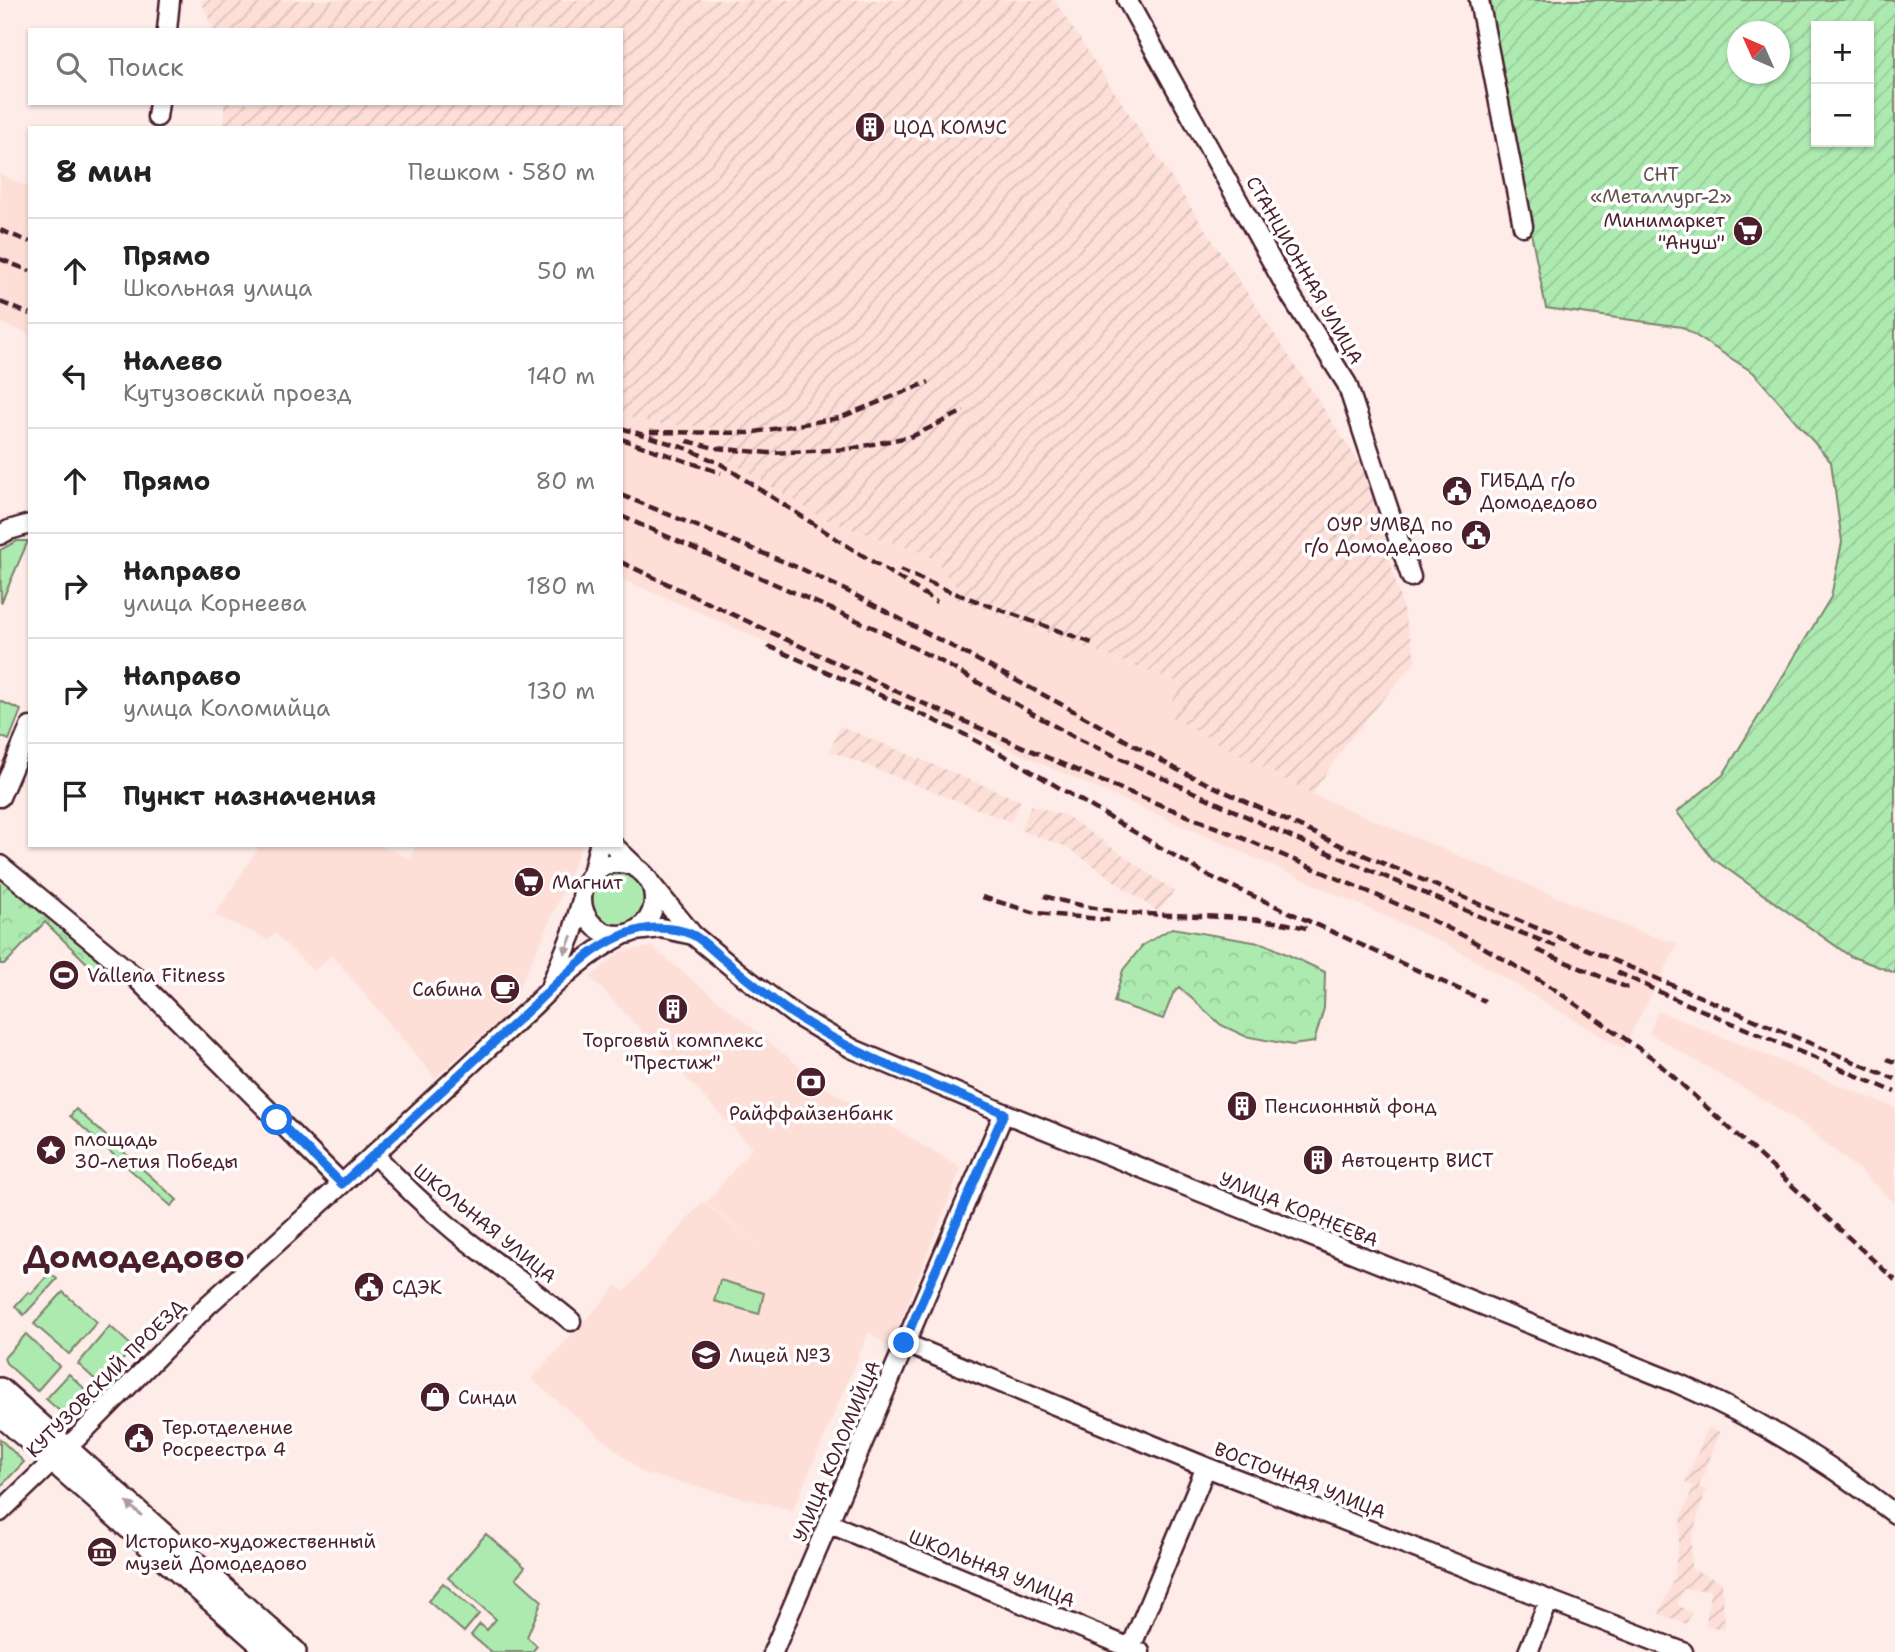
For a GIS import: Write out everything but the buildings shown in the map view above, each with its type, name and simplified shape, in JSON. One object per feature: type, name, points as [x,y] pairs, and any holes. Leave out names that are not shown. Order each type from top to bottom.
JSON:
[{"type":"main road","points":[[0,1390],[60,1455],[271,1652]]},
{"type":"main road","points":[[0,1413],[60,1455],[295,1652]]},
{"type":"street","points":[[167,28],[170,0]]},
{"type":"street","name":"СТАНЦИОННАЯ УЛИЦА","points":[[1127,0],[1292,296],[1347,384],[1411,577]]},
{"type":"street","points":[[1479,0],[1523,226]]},
{"type":"street","points":[[0,535],[28,524]]},
{"type":"street","points":[[0,797],[28,732]]},
{"type":"street","points":[[550,988],[572,934],[587,882],[592,874],[598,847]]},
{"type":"street","points":[[615,847],[651,884],[654,903],[652,912],[647,921],[630,932]]},
{"type":"street","points":[[592,874],[611,864],[629,864],[637,868]]},
{"type":"street","points":[[0,865],[132,974],[342,1184]]},
{"type":"street","name":"УЛИЦА КОРНЕЕВА","points":[[651,884],[693,935],[778,1003],[841,1043],[1004,1113],[1701,1393],[1775,1432],[1895,1514]]},
{"type":"street","points":[[582,900],[589,919],[605,932],[615,935],[661,928],[693,935]]},
{"type":"street","name":"КУТУЗОВСКИЙ ПРОЕЗД","points":[[0,1512],[208,1305],[342,1184],[550,988],[590,955],[630,932]]},
{"type":"street","name":"УЛИЦА КОЛОМИЙЦА","points":[[773,1652],[1004,1113]]},
{"type":"street","name":"ШКОЛЬНАЯ УЛИЦА","points":[[374,1154],[415,1196],[457,1232],[571,1321]]},
{"type":"street","name":"ВОСТОЧНАЯ УЛИЦА","points":[[904,1343],[1206,1467],[1683,1652]]},
{"type":"street","points":[[1133,1651],[1206,1467]]},
{"type":"street","name":"ШКОЛЬНАЯ УЛИЦА","points":[[828,1523],[1133,1651]]},
{"type":"street","points":[[1528,1652],[1549,1600]]},
{"type":"shaded area","points":[[201,0],[1054,0],[1368,476],[1416,660],[1346,744],[1312,794],[1167,715],[1180,683],[953,598],[958,589],[928,555],[824,519],[722,456],[724,428],[660,424],[623,416],[623,126],[224,126],[224,105],[623,105],[623,28],[212,28]]},
{"type":"shaded area","points":[[0,174],[28,186],[28,333],[0,323]]},
{"type":"shaded area","points":[[623,416],[660,424],[725,428],[824,519],[928,555],[958,589],[953,598],[1180,683],[1168,715],[1312,794],[1645,934],[1678,944],[1623,1049],[1449,945],[623,580]]},
{"type":"shaded area","points":[[840,726],[1021,801],[1011,822],[830,751]]},
{"type":"shaded area","points":[[1031,805],[1068,817],[1174,891],[1158,912],[1067,847],[1020,830]]},
{"type":"shaded area","points":[[259,847],[382,847],[410,858],[415,847],[581,847],[543,938],[505,1015],[435,1078],[332,955],[314,971],[275,934],[268,940],[215,915]]},
{"type":"shaded area","points":[[652,947],[826,1088],[961,1168],[890,1348],[869,1332],[793,1510],[645,1474],[531,1379],[617,1286],[624,1292],[702,1202],[761,1247],[706,1203],[752,1148],[591,977],[621,951]]},
{"type":"shaded area","points":[[1658,1011],[1895,1108],[1895,1203],[1794,1118],[1649,1033]]},
{"type":"shaded area","points":[[1708,1428],[1720,1432],[1699,1487],[1706,1490],[1691,1540],[1691,1569],[1722,1582],[1725,1629],[1706,1626],[1710,1590],[1683,1589],[1677,1605],[1692,1613],[1686,1624],[1659,1614],[1674,1578],[1681,1519],[1693,1486],[1685,1483]]},
{"type":"green space","name":"СНТ «Металлург-2»","points":[[1485,0],[1895,0],[1895,973],[1850,956],[1712,858],[1677,812],[1723,775],[1831,597],[1842,542],[1831,462],[1754,373],[1682,327],[1546,308]]},
{"type":"green space","points":[[17,541],[28,541],[1,603],[0,550]]},
{"type":"green space","points":[[0,701],[21,710],[9,740],[0,736]]},
{"type":"green space","points":[[612,870],[624,870],[639,878],[647,893],[647,905],[639,920],[624,928],[612,928],[597,920],[589,905],[589,893],[597,878]]},
{"type":"green space","points":[[0,876],[111,969],[96,972],[45,922],[5,964],[0,964]]},
{"type":"green space","points":[[1172,928],[1265,944],[1325,972],[1324,1008],[1314,1042],[1292,1045],[1245,1036],[1221,1025],[1179,987],[1173,994],[1163,1019],[1114,1002],[1123,970],[1143,945]]},
{"type":"green space","points":[[76,1109],[177,1200],[171,1206],[70,1116]]},
{"type":"green space","points":[[50,1273],[57,1279],[24,1315],[15,1306],[28,1292],[31,1294]]},
{"type":"green space","points":[[720,1280],[764,1293],[759,1314],[714,1301]]},
{"type":"green space","points":[[63,1292],[97,1322],[69,1354],[34,1324]]},
{"type":"green space","points":[[110,1326],[134,1348],[99,1383],[78,1364]]},
{"type":"green space","points":[[26,1334],[59,1366],[37,1391],[6,1363],[4,1358]]},
{"type":"green space","points":[[69,1374],[89,1393],[69,1414],[63,1414],[46,1399]]},
{"type":"green space","points":[[0,1439],[24,1462],[0,1487]]},
{"type":"green space","points":[[486,1534],[525,1567],[516,1578],[542,1601],[527,1637],[537,1646],[532,1652],[491,1652],[471,1635],[480,1624],[487,1630],[496,1619],[448,1578]]},
{"type":"green space","points":[[443,1583],[479,1614],[464,1632],[428,1601]]},
{"type":"railway","points":[[0,230],[28,241]]},
{"type":"railway","points":[[0,259],[28,270]]},
{"type":"railway","points":[[0,302],[28,313]]},
{"type":"railway","points":[[650,432],[749,433],[839,418],[929,382]]},
{"type":"railway","points":[[687,441],[715,448],[769,453],[849,449],[913,436],[964,411]]},
{"type":"railway","points":[[623,429],[688,449],[721,464],[937,602]]},
{"type":"railway","points":[[623,440],[721,473]]},
{"type":"railway","points":[[623,496],[804,570],[1070,709],[1178,770],[1335,843],[1895,1079]]},
{"type":"railway","points":[[623,517],[881,631],[942,662],[1074,737],[1291,837],[1558,947]]},
{"type":"railway","points":[[623,563],[911,698],[1099,780],[1411,910],[1466,937],[1551,987],[1654,1059],[1895,1280]]},
{"type":"railway","points":[[900,570],[949,591],[1095,644]]},
{"type":"railway","points":[[768,646],[914,710]]},
{"type":"railway","points":[[905,707],[1014,761],[1207,875],[1485,1001]]},
{"type":"railway","points":[[1044,896],[1118,912],[1243,918],[1310,929]]},
{"type":"railway","points":[[982,897],[1036,913],[1110,920]]},
{"type":"railway","points":[[1537,950],[1628,988]]},
{"type":"railway","points":[[1617,972],[1895,1092]]},
{"type":"railway","points":[[1887,1059],[1895,1062]]},
{"type":"place","name":"ЦОД КОМУС","points":[[870,127]]},
{"type":"place","name":"Минимаркет \"Ануш\"","points":[[1748,231]]},
{"type":"place","name":"ГИБДД г/о Домодедово","points":[[1457,491]]},
{"type":"place","name":"ОУР УМВД по г/о Домодедово","points":[[1476,535]]},
{"type":"place","name":"Магнит","points":[[529,882]]},
{"type":"place","name":"Vallena Fitness","points":[[64,975]]},
{"type":"place","name":"Сабина","points":[[505,989]]},
{"type":"place","name":"Торговый комплекс \"Престиж\"","points":[[673,1009]]},
{"type":"place","name":"Райффайзенбанк","points":[[811,1082]]},
{"type":"place","name":"Пенсионный фонд","points":[[1242,1106]]},
{"type":"place","name":"площадь 30-летия Победы","points":[[51,1150]]},
{"type":"place","name":"Автоцентр ВИСТ","points":[[1318,1160]]},
{"type":"place","name":"СДЭК","points":[[369,1287]]},
{"type":"place","name":"Лицей №3","points":[[706,1355]]},
{"type":"place","name":"Синди","points":[[435,1397]]},
{"type":"place","name":"Тер.отделение Росреестра 4","points":[[139,1438]]},
{"type":"place","name":"Историко-художественный музей Домодедово","points":[[102,1552]]},
{"type":"district","name":"Домодедово","points":[[134,1256]]},
{"type":"route","points":[[277,1120],[342,1184],[550,988],[590,955],[635,931],[661,928],[693,935],[785,1008],[841,1043],[1004,1113],[904,1343]]}]
